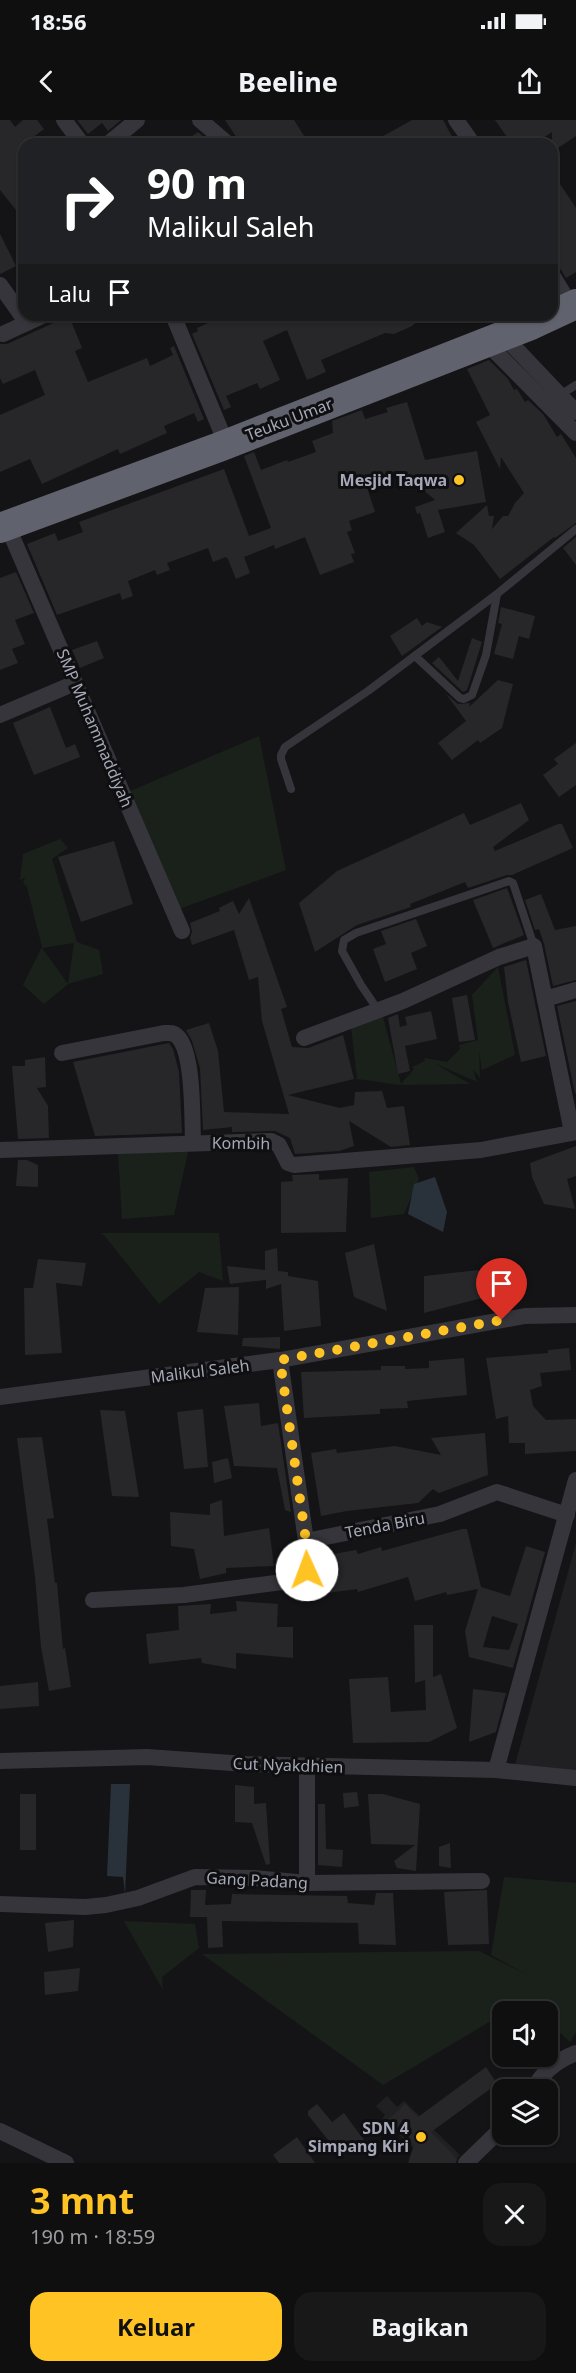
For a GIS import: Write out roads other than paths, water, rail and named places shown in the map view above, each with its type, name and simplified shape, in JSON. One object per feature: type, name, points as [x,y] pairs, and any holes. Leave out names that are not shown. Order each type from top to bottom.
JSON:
[{"type":"highway","name":"Teuku Umar","points":[[2,523],[222,446],[513,321]]},
{"type":"highway","points":[[2,523],[221,432],[496,330]]},
{"type":"street","points":[[64,120],[78,138]]},
{"type":"street","points":[[115,138],[137,120]]},
{"type":"street","points":[[200,120],[221,138]]},
{"type":"street","points":[[456,120],[469,138]]},
{"type":"street","points":[[0,285],[18,310]]},
{"type":"street","points":[[3,334],[31,321]]},
{"type":"street","points":[[175,321],[221,432]]},
{"type":"street","points":[[496,330],[576,412]]},
{"type":"street","points":[[496,330],[576,434]]},
{"type":"street","name":"SMP Muhammaddiyah","points":[[2,523],[75,683],[182,931]]},
{"type":"street","points":[[0,715],[75,683]]},
{"type":"street","points":[[304,1038],[436,986],[499,957],[534,946],[574,1132]]},
{"type":"street","points":[[544,999],[576,990]]},
{"type":"street","points":[[62,1053],[164,1033],[173,1033],[179,1037],[189,1066],[193,1142]]},
{"type":"street","name":"Kombih","points":[[0,1150],[193,1142],[276,1142],[288,1163],[294,1165],[481,1150],[574,1132]]},
{"type":"street","name":"Malikul Saleh","points":[[0,1396],[280,1360],[525,1316],[556,1314],[576,1316]]},
{"type":"street","points":[[93,1600],[184,1595],[297,1580],[305,1574],[307,1570],[306,1541],[280,1360]]},
{"type":"street","points":[[496,1770],[576,1480]]},
{"type":"street","name":"Tenda Biru","points":[[306,1541],[440,1514],[497,1492],[567,1515]]},
{"type":"street","name":"Cut Nyakdhien","points":[[0,1761],[147,1757],[307,1766],[496,1770],[576,1778]]},
{"type":"street","points":[[307,1766],[307,1883]]},
{"type":"street","name":"Gang Padang","points":[[0,1904],[85,1907],[106,1905],[138,1898],[195,1877],[254,1878],[307,1883],[482,1881]]},
{"type":"street","points":[[539,2079],[550,2067],[576,2053]]},
{"type":"street","points":[[0,2131],[66,2163]]},
{"type":"street","points":[[466,2163],[492,2137]]},
{"type":"lane","points":[[560,395],[576,385]]},
{"type":"lane","points":[[291,789],[281,759],[285,747],[415,656],[497,594],[576,529]]},
{"type":"lane","points":[[415,656],[460,698],[464,699],[471,695],[486,655],[497,594]]},
{"type":"lane","points":[[378,1010],[342,951],[344,940],[356,933],[509,881],[513,883],[534,946]]},
{"type":"place","name":"Mesjid Taqwa","points":[[459,480]]},
{"type":"place","name":"SDN 4 Simpang Kiri","points":[[421,2137]]}]
